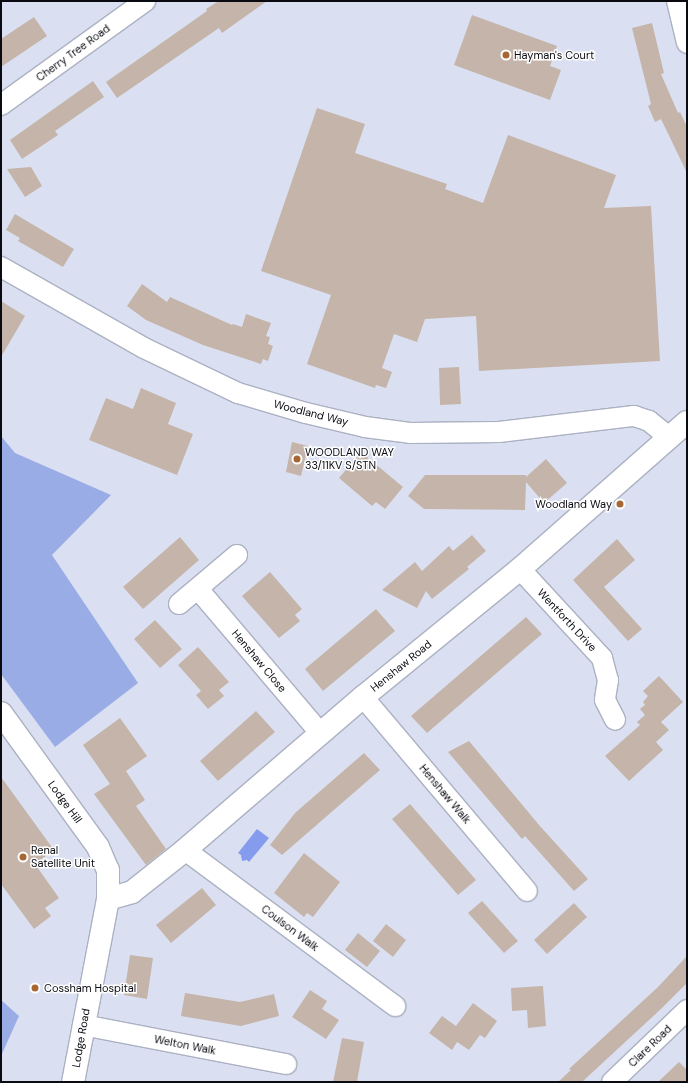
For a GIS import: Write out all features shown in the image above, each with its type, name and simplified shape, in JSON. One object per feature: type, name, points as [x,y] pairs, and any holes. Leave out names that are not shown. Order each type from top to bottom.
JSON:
[{"type":"street","points":[[676,1],[687,43]]},
{"type":"street","name":"Cherry Tree Road","points":[[1,104],[139,3]]},
{"type":"street","name":"Woodland Way","points":[[1,267],[144,348],[238,393],[306,413],[365,427],[410,433],[499,432],[634,416],[649,421],[669,437]]},
{"type":"street","name":"Henshaw Road","points":[[108,899],[132,892],[185,850],[363,697],[520,569],[687,422]]},
{"type":"street","points":[[179,604],[237,555]]},
{"type":"street","name":"Wentforth Drive","points":[[520,569],[602,658],[608,680],[604,700],[615,720]]},
{"type":"street","name":"Henshaw Close","points":[[198,589],[320,734]]},
{"type":"street","name":"Henshaw Walk","points":[[363,697],[527,891]]},
{"type":"street","name":"Lodge Hill","points":[[1,713],[98,847],[108,870],[108,899]]},
{"type":"street","name":"Coulson Walk","points":[[185,850],[395,1006]]},
{"type":"street","name":"Lodge Road","points":[[73,1082],[108,899]]},
{"type":"street","name":"Clare Road","points":[[612,1082],[687,1010]]},
{"type":"street","name":"Welton Walk","points":[[83,1025],[286,1064]]},
{"type":"shaded area","points":[[1,436],[15,453],[111,495],[52,555],[138,683],[55,747],[1,674]]},
{"type":"shaded area","points":[[257,829],[269,838],[249,862],[247,860],[242,861],[241,855],[238,853]]},
{"type":"shaded area","points":[[1,1000],[19,1016],[1,1056]]},
{"type":"building","points":[[219,1],[267,1],[222,33],[219,28],[117,98],[106,82]]},
{"type":"building","name":"Hayman's Court","points":[[472,15],[557,46],[550,66],[561,70],[550,100],[454,65]]},
{"type":"building","points":[[34,17],[47,36],[1,67],[1,39]]},
{"type":"building","points":[[652,23],[664,73],[661,74],[678,113],[680,112],[687,127],[687,173],[661,119],[655,122],[648,106],[651,104],[632,28]]},
{"type":"building","points":[[93,81],[104,97],[55,131],[58,135],[22,159],[10,140]]},
{"type":"building","points":[[317,108],[365,124],[355,153],[447,184],[445,189],[483,203],[508,135],[616,175],[604,208],[651,206],[660,361],[479,371],[476,316],[425,319],[417,342],[394,334],[382,368],[392,372],[386,388],[376,385],[375,388],[307,364],[331,295],[261,271]]},
{"type":"building","points":[[31,167],[42,186],[25,197],[7,169]]},
{"type":"building","points":[[15,214],[74,249],[63,267],[18,241],[20,238],[6,230]]},
{"type":"building","points":[[142,284],[167,302],[170,297],[232,325],[242,327],[246,314],[271,323],[266,336],[270,337],[268,344],[273,346],[268,361],[263,359],[261,364],[203,345],[146,320],[127,306]]},
{"type":"building","points":[[1,301],[25,316],[1,357]]},
{"type":"building","points":[[459,367],[461,404],[440,405],[439,368]]},
{"type":"building","points":[[141,388],[176,403],[168,424],[193,434],[177,475],[89,440],[106,398],[133,409]]},
{"type":"building","name":"WOODLAND WAY 33/11KV S/STN","points":[[292,442],[308,446],[301,476],[286,472]]},
{"type":"building","points":[[361,452],[403,487],[385,509],[376,502],[372,506],[339,478]]},
{"type":"building","points":[[546,459],[567,483],[544,503],[526,482],[525,510],[424,509],[408,496],[425,475],[526,475],[526,477]]},
{"type":"building","points":[[472,535],[486,551],[467,567],[469,569],[432,599],[426,591],[417,608],[382,590],[415,562],[422,571],[449,546],[453,551]]},
{"type":"building","points":[[180,537],[199,560],[143,609],[123,587]]},
{"type":"building","points":[[617,539],[635,560],[604,587],[642,629],[628,641],[573,580]]},
{"type":"building","points":[[270,572],[302,609],[295,615],[300,621],[279,638],[242,596]]},
{"type":"building","points":[[376,609],[395,631],[323,691],[305,669]]},
{"type":"building","points":[[526,617],[542,634],[427,733],[411,716]]},
{"type":"building","points":[[155,620],[182,649],[160,668],[134,639]]},
{"type":"building","points":[[198,647],[229,682],[219,690],[224,696],[208,709],[196,695],[201,691],[178,665]]},
{"type":"building","points":[[659,676],[683,702],[661,722],[669,730],[656,742],[663,750],[629,781],[605,756],[640,725],[637,722],[645,715],[640,709],[645,705],[643,702],[648,696],[643,691]]},
{"type":"building","points":[[256,711],[275,732],[218,781],[200,761]]},
{"type":"building","points":[[120,718],[147,756],[126,771],[145,800],[136,806],[166,849],[146,865],[94,794],[110,784],[83,745]]},
{"type":"building","points":[[469,741],[539,825],[588,879],[574,891],[525,836],[522,839],[448,752]]},
{"type":"building","points":[[364,753],[380,770],[282,855],[270,845],[295,813]]},
{"type":"building","name":"Renal Satellite Unit","points":[[1,777],[54,850],[35,864],[59,898],[45,908],[51,916],[34,929],[1,884]]},
{"type":"building","points":[[410,804],[476,880],[458,895],[392,819]]},
{"type":"building","points":[[304,853],[340,882],[313,917],[307,913],[304,917],[274,893]]},
{"type":"building","points":[[202,888],[216,905],[171,943],[156,925]]},
{"type":"building","points":[[482,901],[518,941],[504,953],[468,913]]},
{"type":"building","points":[[574,903],[587,917],[547,954],[534,940]]},
{"type":"building","points":[[386,924],[406,940],[393,957],[373,941]]},
{"type":"building","points":[[358,933],[380,951],[367,967],[345,950]]},
{"type":"building","points":[[130,955],[153,958],[147,999],[124,995]]},
{"type":"building","points":[[687,956],[687,983],[662,1008],[582,1082],[558,1082],[571,1070],[569,1069],[658,987]]},
{"type":"building","points":[[543,986],[546,1026],[528,1028],[527,1010],[512,1011],[511,988]]},
{"type":"building","points":[[310,990],[327,1001],[322,1009],[339,1020],[326,1039],[292,1017]]},
{"type":"building","points":[[185,993],[240,1002],[274,994],[279,1016],[241,1026],[181,1016]]},
{"type":"building","points":[[473,1003],[497,1021],[485,1038],[480,1035],[469,1050],[457,1042],[452,1050],[429,1033],[442,1016],[456,1026]]},
{"type":"building","points":[[342,1038],[364,1042],[357,1082],[333,1082]]},
{"type":"building","points":[[679,1062],[687,1070],[687,1082],[658,1082]]},
{"type":"place","name":"Hayman's Court","points":[[506,55]]},
{"type":"place","name":"WOODLAND WAY 33/11KV S/STN","points":[[297,459]]},
{"type":"place","name":"Woodland Way","points":[[620,504]]},
{"type":"place","name":"Renal Satellite Unit","points":[[23,857]]},
{"type":"place","name":"Cossham Hospital","points":[[35,988]]}]
